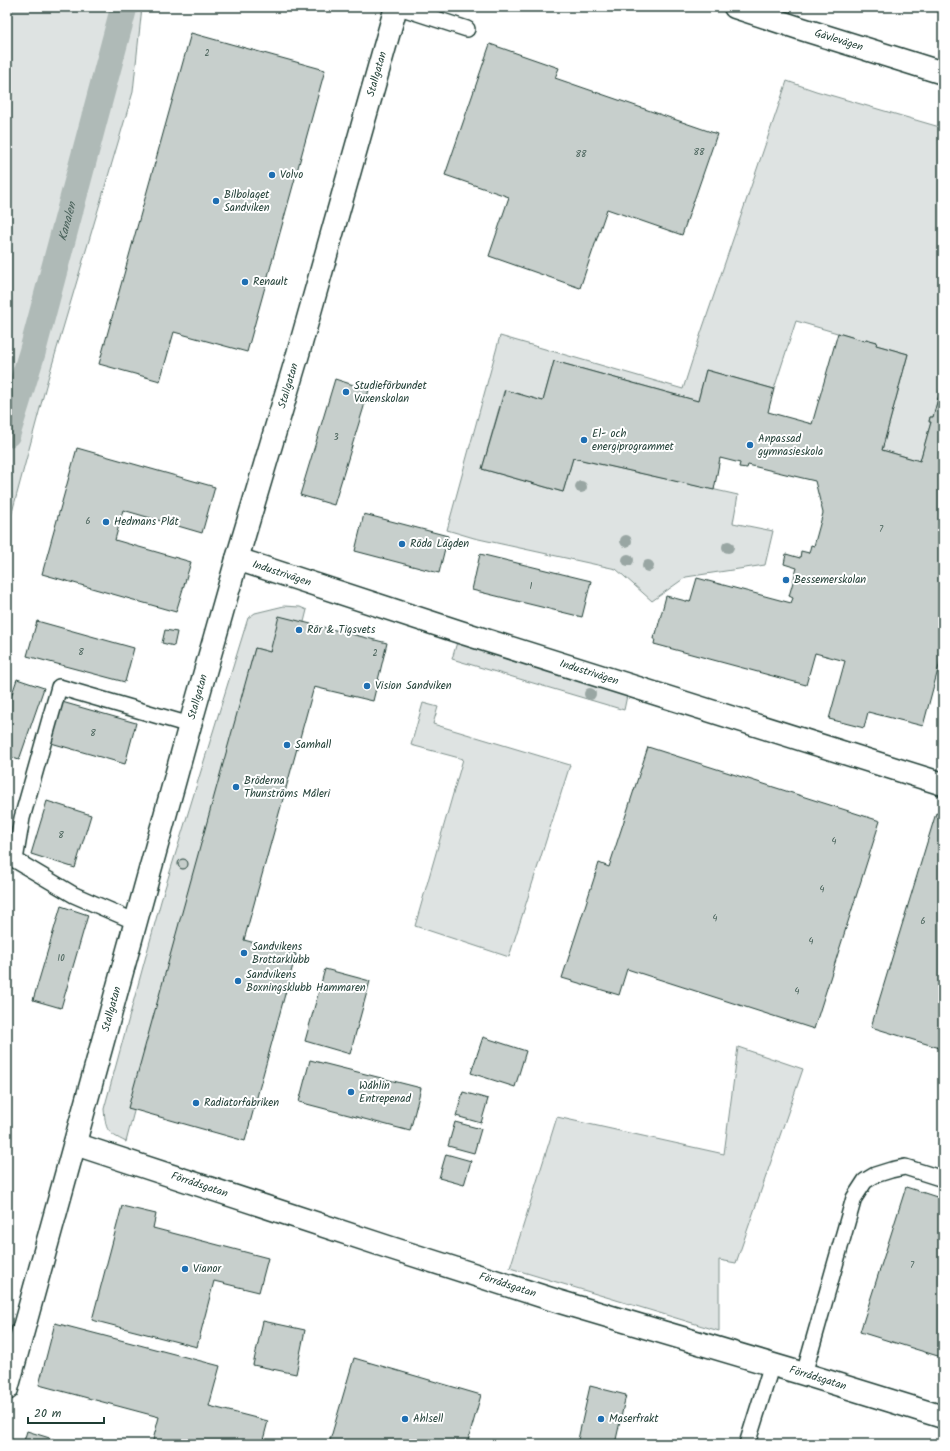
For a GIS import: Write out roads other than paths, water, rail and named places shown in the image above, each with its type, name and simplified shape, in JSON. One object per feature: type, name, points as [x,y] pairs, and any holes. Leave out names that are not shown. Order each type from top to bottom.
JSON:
[{"type":"street","name":"Stallgatan","points":[[7,1389],[237,558],[300,346],[396,7]]},
{"type":"street","name":"Gävlevägen","points":[[735,7],[943,73]]},
{"type":"street","name":"Industrivägen","points":[[237,558],[467,634],[943,784]]},
{"type":"street","name":"Förrådsgatan","points":[[75,1144],[542,1296],[772,1364],[943,1417]]},
{"type":"lane","points":[[399,7],[467,28]]},
{"type":"lane","points":[[136,922],[74,895],[15,860],[22,818],[42,745],[59,687],[190,725]]},
{"type":"lane","points":[[804,1374],[854,1198],[858,1190],[865,1181],[875,1174],[905,1167],[943,1179]]},
{"type":"lane","points":[[747,1444],[772,1364]]},
{"type":"waterway","name":"Kanalen","points":[[7,434],[32,353],[124,7]]},
{"type":"place","name":"Volvo","points":[[272,175]]},
{"type":"place","name":"Bilbolaget Sandviken","points":[[216,201]]},
{"type":"place","name":"Renault","points":[[245,282]]},
{"type":"place","name":"Studieförbundet Vuxenskolan","points":[[346,392]]},
{"type":"place","name":"El- och energiprogrammet","points":[[584,440]]},
{"type":"place","name":"Anpassad gymnasieskola","points":[[750,445]]},
{"type":"place","name":"Hedmans Plåt","points":[[106,522]]},
{"type":"place","name":"Röda Lägden","points":[[402,544]]},
{"type":"place","name":"Bessemerskolan","points":[[786,580]]},
{"type":"place","name":"Rör & Tigsvets","points":[[299,630]]},
{"type":"place","name":"Vision Sandviken","points":[[367,686]]},
{"type":"place","name":"Samhall","points":[[287,745]]},
{"type":"place","name":"Bröderna Thunströms Måleri","points":[[236,787]]},
{"type":"place","name":"Sandvikens Brottarklubb","points":[[244,953]]},
{"type":"place","name":"Sandvikens Boxningsklubb Hammaren","points":[[238,981]]},
{"type":"place","name":"Wåhlin Entrepenad","points":[[351,1092]]},
{"type":"place","name":"Radiatorfabriken","points":[[196,1103]]},
{"type":"place","name":"Vianor","points":[[185,1269]]},
{"type":"place","name":"Ahlsell","points":[[405,1419]]},
{"type":"place","name":"Maserfrakt","points":[[601,1419]]}]
